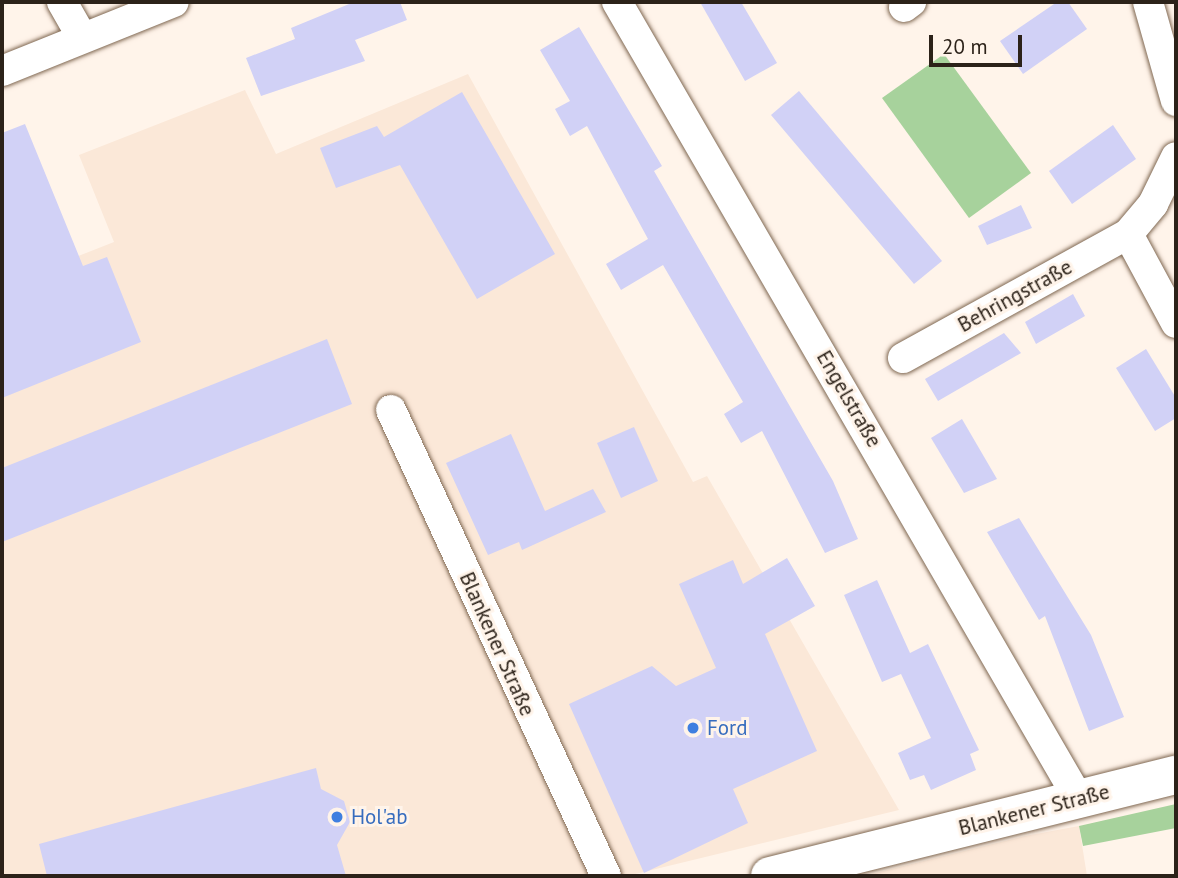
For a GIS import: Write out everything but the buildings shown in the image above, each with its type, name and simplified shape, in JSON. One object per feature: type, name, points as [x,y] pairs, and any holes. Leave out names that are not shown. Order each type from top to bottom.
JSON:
[{"type":"main road","name":"Blankener Straße","points":[[770,876],[1176,775]]},
{"type":"street","points":[[62,2],[82,37]]},
{"type":"street","points":[[2,71],[174,2]]},
{"type":"street","name":"Engelstraße","points":[[617,2],[1078,798]]},
{"type":"street","points":[[1148,2],[1176,101]]},
{"type":"street","name":"Behringstraße","points":[[903,358],[1128,234],[1153,204],[1176,157]]},
{"type":"street","points":[[1128,234],[1176,323]]},
{"type":"street","name":"Blankener Straße","points":[[391,410],[606,876]]},
{"type":"shaded area","points":[[468,74],[693,482],[707,476],[899,810],[627,876],[2,876],[2,286],[114,242],[79,155],[245,90],[276,154]]},
{"type":"shaded area","points":[[1079,826],[1087,876],[863,876],[1025,836]]},
{"type":"green space","points":[[944,54],[1031,173],[969,218],[882,98]]},
{"type":"green space","points":[[1176,804],[1176,828],[1083,846],[1079,826]]},
{"type":"place","name":"Ford","points":[[693,728]]},
{"type":"place","name":"Hol'ab","points":[[337,817]]}]
